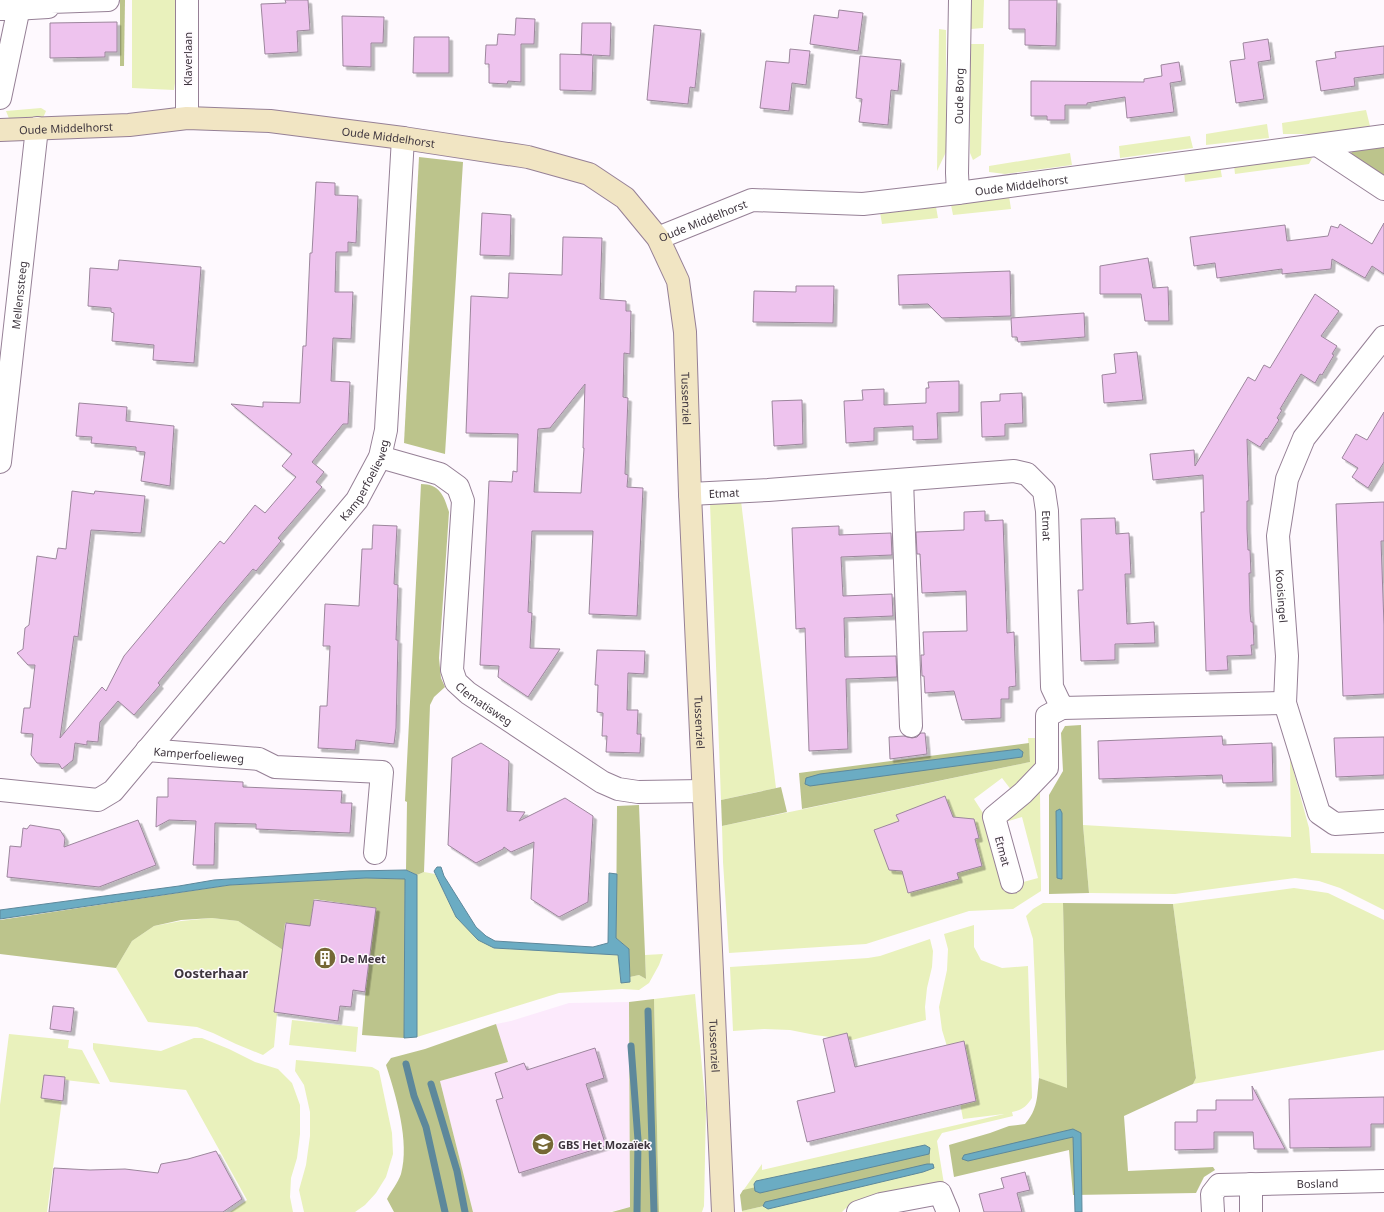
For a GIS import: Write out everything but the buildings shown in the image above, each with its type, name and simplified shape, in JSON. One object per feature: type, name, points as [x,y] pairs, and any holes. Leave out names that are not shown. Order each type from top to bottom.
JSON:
[{"type":"street","points":[[7,9],[48,7],[51,2],[108,0]]},
{"type":"street","name":"Klaverlaan","points":[[187,0],[187,118]]},
{"type":"street","name":"Oude Borg","points":[[958,193],[957,173],[960,0]]},
{"type":"street","points":[[0,98],[17,17],[7,9]]},
{"type":"street","name":"Oude Middelhorst","points":[[0,130],[129,125],[187,118],[270,121],[403,138],[528,157],[589,174],[625,198],[658,238],[752,200],[863,204],[1319,146],[1384,136]]},
{"type":"street","name":"Mellenssteeg","points":[[0,462],[37,128]]},
{"type":"street","name":"Kamperfoelieweg","points":[[0,790],[98,800],[113,791],[357,500],[380,458],[386,430],[403,138]]},
{"type":"street","points":[[1319,146],[1384,189]]},
{"type":"street","name":"Tussenziel","points":[[658,238],[678,281],[686,332],[690,494],[723,1212]]},
{"type":"street","name":"Kooisingel","points":[[1384,337],[1304,438],[1287,479],[1278,536],[1287,656],[1285,703],[1319,812],[1334,824],[1384,821]]},
{"type":"street","name":"Clematisweg","points":[[380,458],[440,474],[458,486],[463,501],[452,670],[456,682],[468,692],[602,782],[618,790],[638,792],[703,792]]},
{"type":"street","name":"Etmat","points":[[690,494],[768,490],[1014,471],[1027,474],[1044,491],[1052,687],[1062,708],[1046,716],[1047,768],[1023,793],[994,817],[1012,882]]},
{"type":"street","points":[[902,480],[911,726]]},
{"type":"street","points":[[1062,708],[1285,703]]},
{"type":"street","name":"Kamperfoelieweg","points":[[147,750],[259,759],[275,767],[382,772],[375,853]]},
{"type":"street","name":"Bosland","points":[[1213,1212],[1212,1194],[1219,1185],[1384,1181]]},
{"type":"street","points":[[1251,1184],[1251,1212]]},
{"type":"street","points":[[858,1212],[882,1204],[940,1193],[948,1212]]},
{"type":"shaded area","name":"GBS Het Mozaïek","points":[[629,1002],[630,1207],[609,1212],[473,1212],[440,1081],[508,1062],[496,1024],[511,1021],[569,1003]]},
{"type":"green space","points":[[120,0],[125,0],[124,66],[120,66]]},
{"type":"green space","points":[[132,0],[175,0],[176,76],[174,90],[132,88]]},
{"type":"green space","points":[[971,0],[984,0],[983,28],[971,29]]},
{"type":"green space","points":[[939,29],[946,30],[946,152],[937,171]]},
{"type":"green space","points":[[970,44],[984,44],[981,155],[973,160],[970,153]]},
{"type":"green space","points":[[41,108],[46,111],[42,120],[10,121],[6,111]]},
{"type":"green space","points":[[1366,110],[1370,126],[1319,134],[1283,134],[1282,123]]},
{"type":"green space","points":[[1267,124],[1269,138],[1206,145],[1206,134]]},
{"type":"green space","points":[[1190,136],[1193,148],[1120,158],[1119,146]]},
{"type":"green space","points":[[1384,143],[1384,178],[1351,156],[1352,148]]},
{"type":"green space","points":[[1070,153],[1072,165],[1005,174],[989,172],[989,166]]},
{"type":"green space","points":[[1303,155],[1312,158],[1309,164],[1235,174],[1234,165]]},
{"type":"green space","points":[[419,157],[463,162],[445,454],[404,443]]},
{"type":"green space","points":[[1220,166],[1222,177],[1185,182],[1184,171]]},
{"type":"green space","points":[[1009,196],[1011,209],[953,215],[951,205]]},
{"type":"green space","points":[[936,207],[938,218],[882,224],[880,212]]},
{"type":"green space","points":[[421,484],[433,486],[440,492],[449,512],[439,658],[441,678],[445,687],[434,697],[430,705],[424,872],[417,875],[406,870],[407,802],[405,801]]},
{"type":"green space","points":[[741,501],[776,788],[721,800],[710,503]]},
{"type":"green space","points":[[1081,725],[1083,825],[1089,893],[1049,894],[1049,795],[1063,771],[1061,733],[1065,726]]},
{"type":"green space","points":[[1028,738],[1037,738],[1037,767],[1012,791],[1002,778],[974,799],[983,813],[1005,887],[1038,878],[1022,817],[1005,822],[1040,791],[1041,891],[1013,909],[969,911],[866,944],[729,953],[722,826],[1030,762]]},
{"type":"green space","points":[[1029,743],[1030,762],[802,809],[799,773]]},
{"type":"green space","points":[[1290,758],[1309,828],[1311,853],[1384,854],[1384,910],[1340,888],[1319,881],[1295,878],[1175,894],[1089,893],[1083,825],[1291,837]]},
{"type":"green space","points":[[781,787],[787,812],[722,826],[721,800]]},
{"type":"green space","points":[[639,805],[646,979],[639,975],[630,977],[629,949],[616,938],[617,806]]},
{"type":"green space","points":[[424,872],[435,874],[456,917],[494,948],[618,955],[621,982],[630,982],[630,977],[639,975],[646,979],[645,955],[663,954],[659,965],[649,983],[639,990],[622,989],[559,993],[417,1037],[417,875]]},
{"type":"green space","points":[[366,878],[405,879],[404,1038],[362,1035],[375,908],[314,899],[310,927],[285,923],[283,950],[238,921],[212,918],[181,920],[154,926],[132,941],[116,968],[0,954],[0,920],[230,885]]},
{"type":"green space","points":[[1294,888],[1328,893],[1384,920],[1384,1050],[1193,1084],[1196,1078],[1173,904]]},
{"type":"green space","points":[[1043,903],[1063,903],[1067,1089],[1039,1078],[1033,939],[1026,916],[1033,909]]},
{"type":"green space","points":[[1063,903],[1173,904],[1196,1078],[1193,1084],[1124,1116],[1128,1171],[1213,1167],[1215,1170],[1204,1177],[1196,1193],[1073,1195],[1069,1150],[954,1177],[949,1145],[1009,1126],[1025,1124],[1035,1108],[1039,1078],[1067,1088]]},
{"type":"green space","points":[[212,918],[238,921],[283,950],[274,1047],[263,1055],[197,1027],[148,1022],[116,968],[132,941],[154,926],[181,921]]},
{"type":"green space","points":[[974,925],[974,947],[981,960],[1002,968],[1028,966],[1032,1098],[1028,1104],[1024,1108],[1012,1112],[1013,1116],[942,1133],[937,1141],[944,1184],[892,1195],[846,1208],[842,1212],[742,1212],[930,1168],[930,1147],[740,1195],[762,1164],[762,1170],[1004,1114],[963,1119],[953,1066],[942,1030],[939,1007],[947,970],[948,949],[944,934]]},
{"type":"green space","points":[[930,939],[933,951],[932,967],[927,988],[925,1007],[926,1020],[852,1040],[790,1030],[764,1029],[733,1031],[730,967],[868,958],[880,956]]},
{"type":"green space","points":[[695,994],[706,1109],[704,1206],[702,1212],[659,1212],[654,999]]},
{"type":"green space","points":[[654,999],[659,1212],[612,1212],[630,1207],[629,1002]]},
{"type":"green space","points":[[292,1020],[358,1027],[356,1052],[289,1045]]},
{"type":"green space","points":[[496,1024],[508,1062],[440,1081],[473,1212],[394,1212],[387,1199],[401,1174],[404,1148],[398,1105],[386,1065],[391,1058],[425,1049]]},
{"type":"green space","points":[[9,1034],[69,1040],[68,1048],[82,1050],[100,1084],[65,1080],[65,1077],[47,1212],[0,1212],[0,1105]]},
{"type":"green space","points":[[194,1038],[202,1038],[255,1062],[278,1069],[292,1083],[300,1105],[300,1134],[297,1158],[291,1178],[290,1197],[293,1212],[230,1212],[247,1200],[186,1090],[110,1082],[93,1049],[93,1043],[161,1051]]},
{"type":"green space","points":[[296,1060],[372,1067],[379,1071],[392,1133],[393,1154],[386,1177],[376,1193],[365,1205],[355,1212],[304,1212],[299,1190],[306,1165],[310,1136],[310,1112],[304,1085],[295,1071]]},
{"type":"green space","points":[[930,1147],[930,1168],[742,1211],[740,1195],[743,1190]]},
{"type":"water","points":[[1019,749],[1023,752],[1022,757],[810,786],[805,784],[806,778],[820,774]]},
{"type":"water","points":[[1060,809],[1062,813],[1062,879],[1057,878],[1056,811]]},
{"type":"water","points":[[437,867],[441,867],[444,876],[476,927],[486,936],[495,941],[593,947],[608,943],[609,873],[617,874],[616,938],[629,949],[630,982],[621,983],[618,955],[494,948],[478,940],[456,917],[434,871]]},
{"type":"water","points":[[406,870],[417,875],[417,1037],[404,1038],[405,879],[366,878],[230,885],[0,919],[0,910],[214,880],[350,871]]},
{"type":"water","points":[[1073,1129],[1081,1133],[1082,1212],[1075,1212],[1073,1137],[968,1161],[962,1159],[964,1155]]},
{"type":"water","points":[[925,1145],[930,1148],[929,1154],[760,1193],[755,1191],[754,1184],[756,1181]]},
{"type":"water","points":[[927,1164],[933,1164],[934,1168],[923,1172],[768,1209],[763,1206],[765,1202]]},
{"type":"waterway","points":[[648,1011],[654,1212]]},
{"type":"waterway","points":[[631,1046],[638,1140],[637,1212]]},
{"type":"waterway","points":[[406,1064],[414,1096],[426,1127],[445,1212]]},
{"type":"waterway","points":[[431,1084],[457,1171],[465,1212]]},
{"type":"place","name":"De Meet","points":[[325,958]]},
{"type":"place","name":"GBS Het Mozaïek","points":[[543,1144]]},
{"type":"district","name":"Oosterhaar","points":[[211,973]]}]
